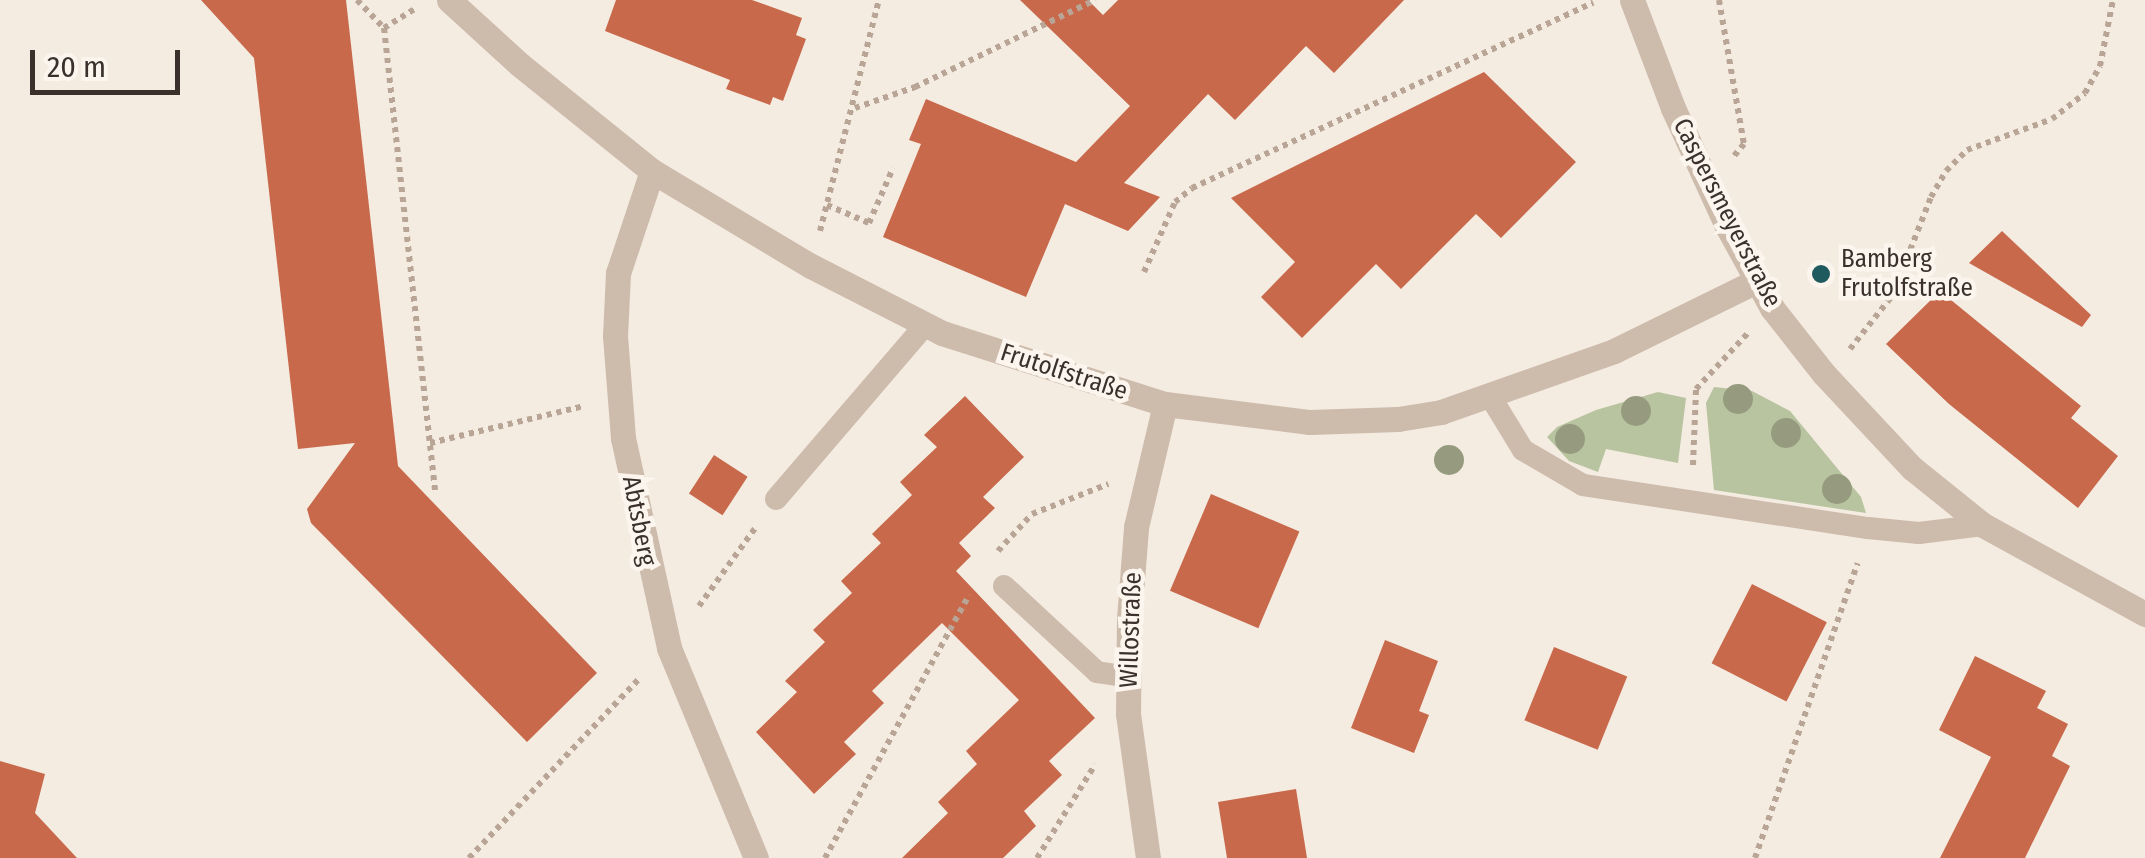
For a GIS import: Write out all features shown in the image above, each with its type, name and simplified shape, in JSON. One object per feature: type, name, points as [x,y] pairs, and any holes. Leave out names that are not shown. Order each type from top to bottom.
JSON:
[{"type":"street","name":"Frutolfstraße","points":[[450,0],[519,64],[652,171],[811,266],[925,325],[1164,404],[1310,422],[1354,422],[1441,412],[1614,351],[1756,281]]},
{"type":"street","name":"Caspersmeyerstraße","points":[[1632,0],[1704,175],[1756,281],[1772,308],[1824,374],[1912,468],[1982,525],[2145,614]]},
{"type":"street","name":"Abtsberg","points":[[652,171],[618,272],[618,397],[649,573],[669,648],[756,858]]},
{"type":"street","name":"Willostraße","points":[[1148,858],[1128,714],[1129,676],[1136,527],[1164,404]]},
{"type":"lane","points":[[776,500],[925,325]]},
{"type":"lane","points":[[1490,396],[1523,450],[1550,470],[1583,485],[1918,533],[1982,525]]},
{"type":"lane","points":[[1004,586],[1097,672],[1129,676]]},
{"type":"path","points":[[358,0],[384,28],[434,490]]},
{"type":"path","points":[[384,28],[428,0]]},
{"type":"path","points":[[811,266],[879,0]]},
{"type":"path","points":[[854,109],[915,87],[1095,0]]},
{"type":"path","points":[[1144,272],[1174,202],[1192,188],[1599,0]]},
{"type":"path","points":[[1704,175],[1728,162],[1744,144],[1719,0]]},
{"type":"path","points":[[1861,338],[1892,296],[1931,197],[1946,171],[1968,150],[2052,119],[2085,92],[2100,66],[2113,0]]},
{"type":"path","points":[[827,205],[869,223],[893,168]]},
{"type":"path","points":[[1692,502],[1696,389],[1772,308]]},
{"type":"path","points":[[430,443],[618,397]]},
{"type":"path","points":[[1000,548],[1032,514],[1089,489],[1148,474]]},
{"type":"path","points":[[469,858],[669,648],[776,500]]},
{"type":"path","points":[[1755,858],[1856,570]]},
{"type":"path","points":[[825,858],[975,586]]},
{"type":"path","points":[[1037,858],[1128,714]]},
{"type":"green space","points":[[1714,387],[1752,391],[1790,411],[1861,497],[1866,513],[1714,490],[1706,403]]},
{"type":"green space","points":[[1658,392],[1686,398],[1678,463],[1606,449],[1598,472],[1569,461],[1547,437],[1557,427],[1596,410]]},
{"type":"building","points":[[201,0],[346,0],[398,466],[597,673],[527,742],[311,523],[307,509],[355,443],[298,449],[254,58]]},
{"type":"building","points":[[616,0],[752,0],[802,18],[796,35],[806,39],[783,101],[773,97],[770,105],[726,89],[730,80],[605,31]]},
{"type":"building","points":[[1020,0],[1088,0],[1103,15],[1118,0],[1404,0],[1334,73],[1306,46],[1235,120],[1208,94],[1124,183],[1160,197],[1128,231],[1065,204],[1026,297],[883,237],[921,144],[909,140],[926,99],[1076,162],[1130,106]]},
{"type":"building","points":[[1484,72],[1576,162],[1501,238],[1476,214],[1401,289],[1376,264],[1302,338],[1261,297],[1295,262],[1231,198]]},
{"type":"building","points":[[2002,231],[2091,315],[2082,327],[1969,263]]},
{"type":"building","points":[[1940,291],[2081,406],[2071,418],[2118,456],[2078,508],[1949,404],[1886,344]]},
{"type":"building","points":[[965,396],[1024,457],[983,497],[995,508],[959,543],[971,556],[956,571],[1095,718],[1049,761],[1062,775],[1024,811],[1036,826],[1003,858],[902,858],[948,813],[938,802],[977,764],[966,751],[1019,700],[942,623],[872,691],[884,703],[844,742],[856,754],[814,794],[756,732],[797,692],[785,681],[825,642],[813,630],[852,593],[841,581],[881,543],[872,534],[912,495],[900,482],[937,447],[924,435]]},
{"type":"building","points":[[714,455],[748,477],[722,515],[689,494]]},
{"type":"building","points":[[1211,494],[1299,532],[1258,628],[1170,591]]},
{"type":"building","points":[[1752,584],[1827,622],[1786,701],[1712,663]]},
{"type":"building","points":[[1385,640],[1438,661],[1419,711],[1429,715],[1414,753],[1351,728]]},
{"type":"building","points":[[1554,647],[1627,677],[1598,750],[1524,720]]},
{"type":"building","points":[[1975,656],[2046,691],[2037,708],[2068,724],[2052,756],[2070,766],[2025,858],[1940,858],[1991,757],[1939,730]]},
{"type":"building","points":[[0,761],[45,774],[35,813],[77,858],[0,858]]},
{"type":"building","points":[[1296,789],[1307,858],[1227,858],[1218,802]]},
{"type":"place","name":"Bamberg Frutolfstraße","points":[[1821,274]]}]
